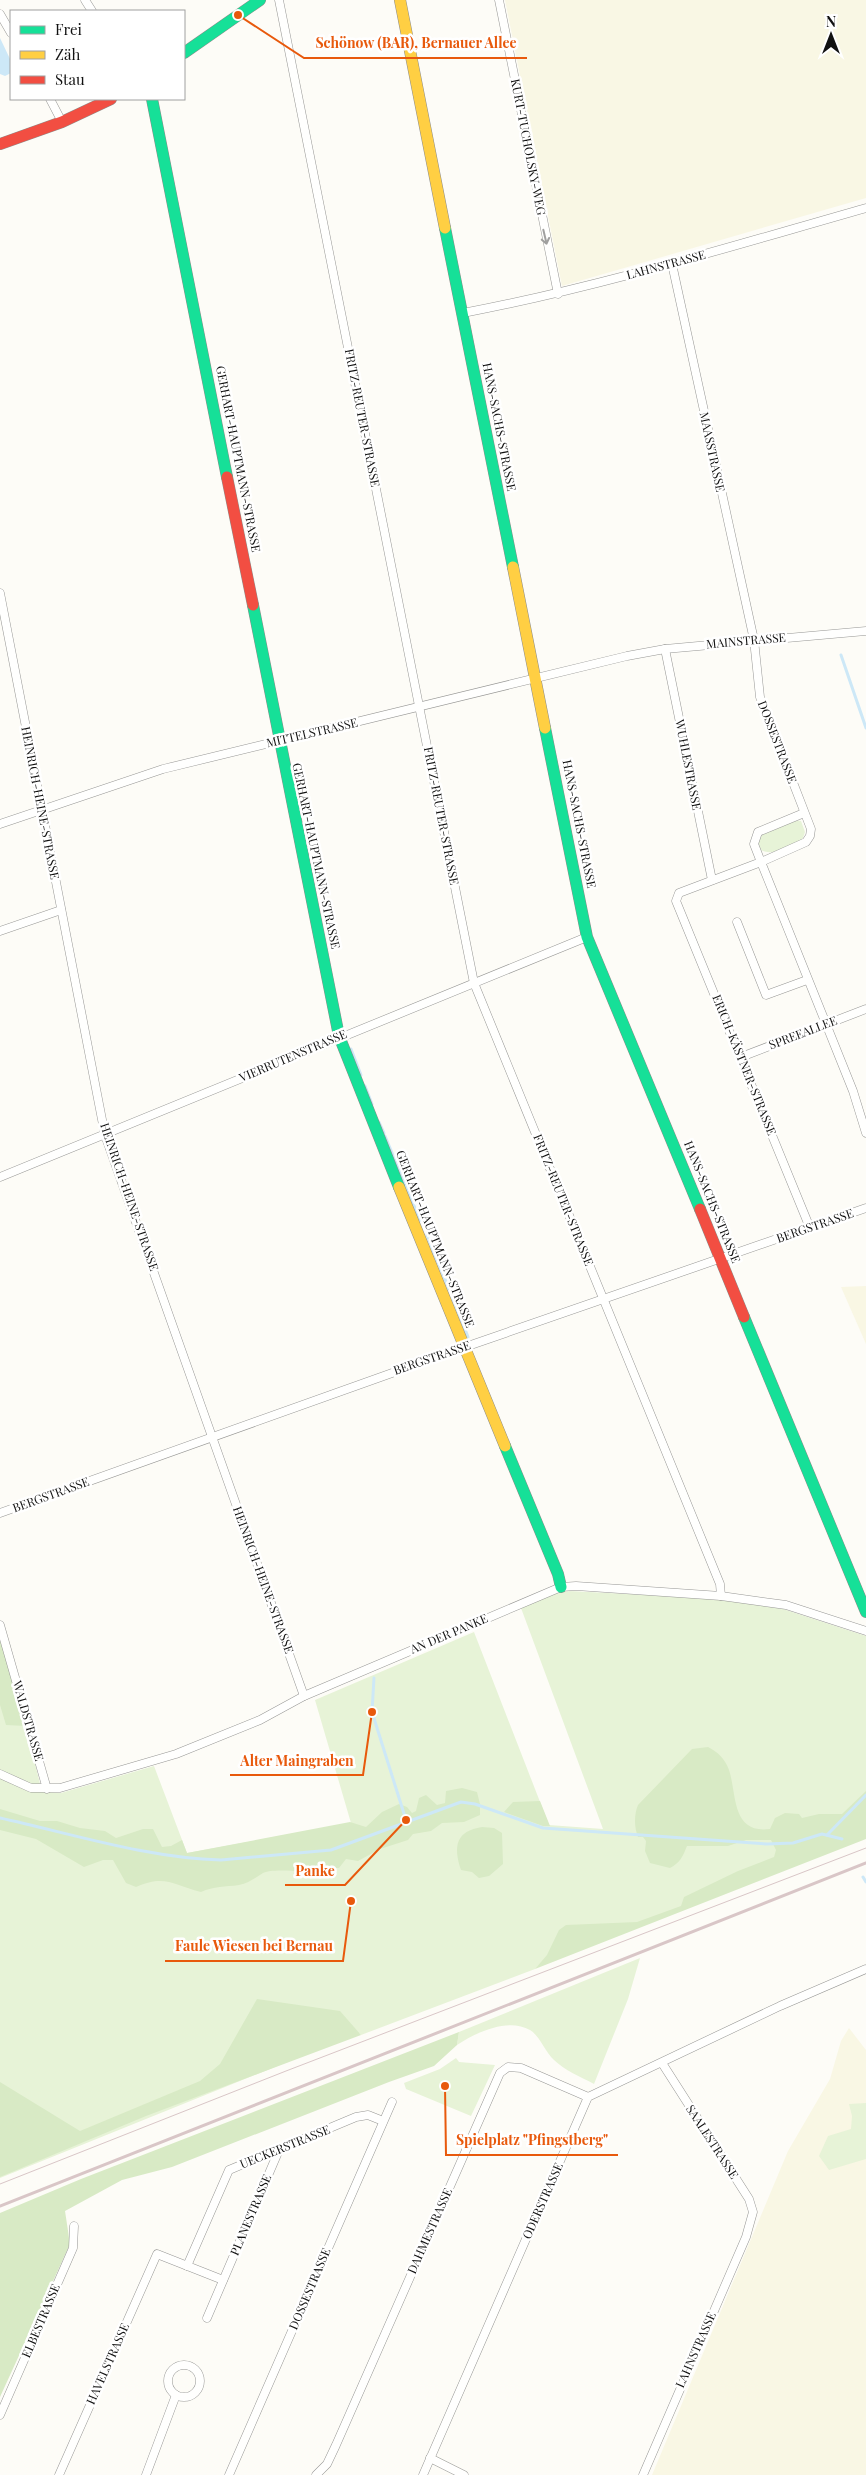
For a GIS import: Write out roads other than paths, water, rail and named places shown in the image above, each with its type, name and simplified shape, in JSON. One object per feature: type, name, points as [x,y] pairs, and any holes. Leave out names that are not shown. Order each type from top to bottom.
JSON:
[{"type":"street","points":[[185,52],[260,0]]},
{"type":"street","name":"FRITZ-REUTER-STRASSE","points":[[278,0],[474,983],[720,1584],[721,1596]]},
{"type":"street","name":"HANS-SACHS-STRASSE","points":[[400,0],[587,937],[866,1612]]},
{"type":"street","name":"KURT-TUCHOLSKY-WEG","points":[[499,0],[558,294]]},
{"type":"street","points":[[0,14],[10,31]]},
{"type":"street","points":[[51,100],[62,122]]},
{"type":"street","points":[[0,144],[62,122],[109,100]]},
{"type":"street","name":"GERHART-HAUPTMANN-STRASSE","points":[[152,100],[339,1036],[558,1574],[561,1587]]},
{"type":"street","name":"LAHNSTRASSE","points":[[463,312],[558,294],[672,264],[866,208]]},
{"type":"street","name":"MAASSTRASSE","points":[[672,264],[754,640]]},
{"type":"street","name":"HEINRICH-HEINE-STRASSE","points":[[0,593],[40,810],[105,1135],[304,1696]]},
{"type":"street","name":"MAINSTRASSE","points":[[627,656],[665,649],[866,631]]},
{"type":"street","name":"DOSSESTRASSE","points":[[754,640],[760,697],[811,829],[809,839],[761,862]]},
{"type":"street","name":"WUHLESTRASSE","points":[[665,649],[712,880]]},
{"type":"street","name":"MITTELSTRASSE","points":[[0,824],[162,769],[627,656]]},
{"type":"street","points":[[804,813],[758,832],[754,844],[853,1091],[866,1133]]},
{"type":"street","points":[[712,880],[761,862]]},
{"type":"street","name":"ERICH-KÄSTNER-STRASSE","points":[[712,880],[679,893],[676,901],[810,1228]]},
{"type":"street","points":[[0,931],[61,910]]},
{"type":"street","points":[[737,922],[766,995],[807,980]]},
{"type":"street","name":"VIERRUTENSTRASSE","points":[[0,1177],[105,1135],[339,1036],[587,937]]},
{"type":"street","name":"SPREEALLEE","points":[[741,1057],[866,1008]]},
{"type":"street","name":"BERGSTRASSE","points":[[0,1513],[465,1347],[866,1208]]},
{"type":"street","name":"AN DER PANKE","points":[[47,1789],[60,1788],[176,1754],[260,1720],[304,1696],[561,1587],[576,1586],[721,1596],[786,1605],[866,1631]]},
{"type":"street","name":"WALDSTRASSE","points":[[0,1625],[47,1789]]},
{"type":"street","points":[[0,1774],[31,1788],[47,1789]]},
{"type":"street","points":[[588,2097],[866,1969]]},
{"type":"street","name":"SAALESTRASSE","points":[[662,2062],[749,2199],[753,2212],[751,2225]]},
{"type":"street","name":"DAHMESTRASSE","points":[[316,2475],[327,2464],[336,2446],[500,2073],[508,2067],[521,2068],[588,2097]]},
{"type":"street","name":"ODERSTRASSE","points":[[423,2475],[588,2097]]},
{"type":"street","name":"DOSSESTRASSE","points":[[229,2475],[392,2102]]},
{"type":"street","name":"UECKERSTRASSE","points":[[187,2266],[228,2170],[356,2117],[368,2115],[383,2121]]},
{"type":"street","name":"PLANESTRASSE","points":[[207,2318],[279,2150]]},
{"type":"street","name":"LAHNSTRASSE","points":[[643,2475],[751,2225]]},
{"type":"street","name":"ELBESTRASSE","points":[[0,2415],[73,2248],[74,2226]]},
{"type":"street","name":"HAVELSTRASSE","points":[[59,2475],[158,2254],[187,2266]]},
{"type":"street","points":[[187,2266],[223,2280]]},
{"type":"street","points":[[180,2365],[192,2366],[199,2373],[199,2388],[186,2397],[176,2395],[169,2387],[167,2381],[171,2371],[180,2365]]},
{"type":"street","points":[[146,2475],[176,2395]]},
{"type":"street","points":[[430,2458],[464,2475]]},
{"type":"water","points":[[0,38],[10,59],[10,74],[5,76],[0,74]]},
{"type":"waterway","points":[[841,655],[866,728]]},
{"type":"waterway","points":[[351,1049],[361,1075]]},
{"type":"waterway","points":[[365,1086],[372,1104]]},
{"type":"waterway","points":[[379,1122],[384,1133]]},
{"type":"waterway","points":[[385,1136],[420,1220]]},
{"type":"waterway","points":[[427,1235],[449,1289]]},
{"type":"waterway","points":[[453,1298],[468,1337]]},
{"type":"waterway","points":[[374,1678],[372,1712],[406,1820]]},
{"type":"waterway","points":[[827,1835],[866,1795]]},
{"type":"waterway","points":[[0,1818],[138,1850],[166,1855],[221,1860],[331,1850],[461,1802],[475,1804],[543,1828],[767,1844],[793,1843],[822,1834],[842,1839]]},
{"type":"waterway","points":[[863,1877],[866,1882]]},
{"type":"tram line","points":[[0,2184],[286,2071],[866,1848]]},
{"type":"railway","points":[[0,2206],[866,1863]]},
{"type":"place","name":"Schönow (BAR), Bernauer Allee","points":[[238,15]]},
{"type":"place","name":"Alter Maingraben","points":[[372,1712]]},
{"type":"place","name":"Panke","points":[[406,1820]]},
{"type":"place","name":"Faule Wiesen bei Bernau","points":[[351,1901]]},
{"type":"place","name":"Spielplatz \"Pfingstberg\"","points":[[445,2086]]}]
